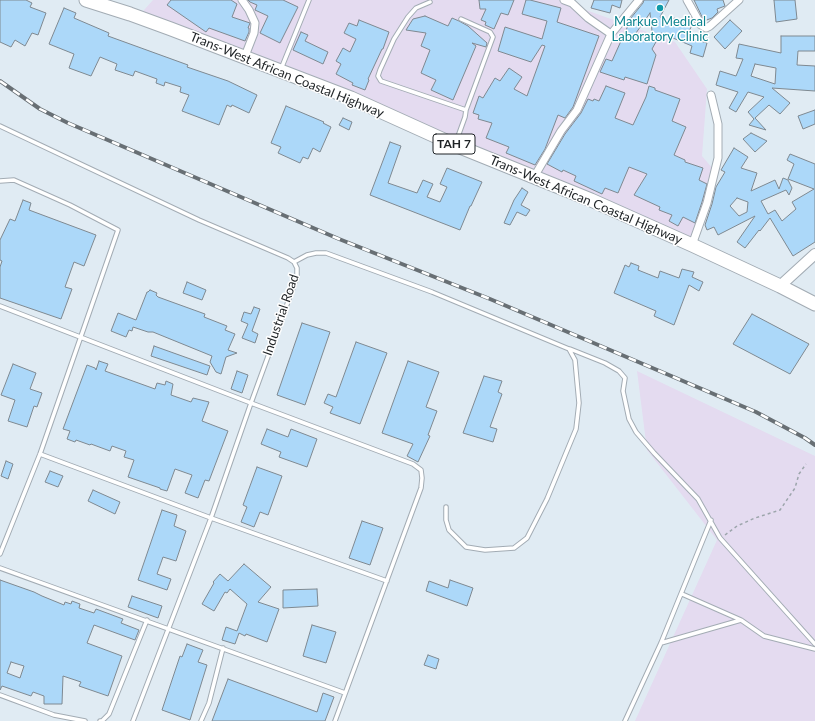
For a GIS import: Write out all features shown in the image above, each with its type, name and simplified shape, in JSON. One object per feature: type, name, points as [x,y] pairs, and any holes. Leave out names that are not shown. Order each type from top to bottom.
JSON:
[{"type":"highway","name":"Trans-West African Coastal Highway","points":[[86,0],[130,14],[245,56],[350,98],[455,145],[591,200],[692,245],[815,304]]},
{"type":"street","points":[[242,0],[255,23],[254,33],[245,56]]},
{"type":"street","points":[[564,0],[572,3],[588,18],[611,34]]},
{"type":"street","points":[[534,177],[561,131],[577,110],[611,34],[639,0]]},
{"type":"street","points":[[687,0],[701,25],[706,28],[739,0]]},
{"type":"street","points":[[692,245],[707,203],[718,158],[718,124],[711,95]]},
{"type":"street","points":[[780,286],[815,254]]},
{"type":"lane","points":[[280,70],[310,0]]},
{"type":"lane","points":[[430,2],[416,8],[408,17],[394,39],[378,76],[381,81],[466,110]]},
{"type":"lane","points":[[455,145],[466,110],[493,37],[490,32],[461,19]]},
{"type":"lane","name":"Industrial Road","points":[[0,126],[199,220],[288,258],[294,262],[297,268],[296,277],[211,518],[133,721]]},
{"type":"lane","points":[[0,181],[14,180],[70,205],[118,230],[40,454],[0,554]]},
{"type":"lane","points":[[294,262],[307,255],[326,253],[432,292],[605,363],[619,371],[625,378],[623,391],[629,420],[636,432],[698,499],[720,538],[815,644]]},
{"type":"lane","points":[[0,306],[413,464],[421,470],[421,488],[335,721]]},
{"type":"lane","points":[[446,508],[446,520],[449,530],[466,547],[484,550],[514,548],[527,538],[547,499],[576,429],[579,403],[575,360],[569,349]]},
{"type":"lane","points":[[40,454],[211,518],[387,581]]},
{"type":"lane","points":[[625,721],[682,594],[711,520]]},
{"type":"lane","points":[[0,568],[345,693]]},
{"type":"lane","points":[[682,594],[741,620],[764,636],[815,648]]},
{"type":"lane","points":[[100,721],[102,721],[109,714],[147,620]]},
{"type":"lane","points":[[661,643],[741,620]]},
{"type":"lane","points":[[201,721],[209,703],[223,648]]},
{"type":"lane","points":[[0,695],[54,715],[85,721]]},
{"type":"path","points":[[720,538],[737,526],[755,518],[780,510],[795,488],[799,474],[806,464]]},
{"type":"shaded area","points":[[153,0],[558,0],[675,42],[707,89],[702,156],[713,169],[692,243],[319,88],[136,19]]},
{"type":"shaded area","points":[[637,371],[815,456],[815,721],[635,721],[717,540],[647,450]]},
{"type":"building","points":[[0,0],[26,0],[32,3],[30,7],[46,13],[38,35],[32,33],[25,46],[15,40],[11,47],[0,42]]},
{"type":"building","points":[[171,0],[231,0],[237,4],[232,17],[250,23],[248,28],[249,32],[245,41],[209,28],[206,32],[167,5]]},
{"type":"building","points":[[248,0],[283,0],[298,7],[280,43],[260,33],[268,16],[255,10],[257,5]]},
{"type":"building","points":[[479,0],[514,0],[508,15],[501,13],[494,29],[485,25],[486,22],[481,20],[486,9],[480,9]]},
{"type":"building","points":[[526,0],[561,8],[557,22],[599,36],[573,107],[565,118],[558,115],[545,149],[535,165],[506,153],[509,147],[486,138],[492,123],[478,119],[479,115],[473,113],[479,96],[483,98],[495,78],[500,81],[509,68],[522,77],[514,89],[527,96],[545,46],[542,45],[531,62],[498,51],[505,27],[542,39],[547,21],[522,14]]},
{"type":"building","points":[[594,0],[622,0],[620,8],[612,5],[610,13],[591,8]]},
{"type":"building","points":[[644,0],[669,0],[660,17],[672,22],[674,18],[691,27],[687,37],[707,43],[703,57],[690,53],[692,46],[661,33],[652,49],[656,55],[647,84],[625,77],[624,80],[600,72],[606,59],[612,61],[628,26],[626,24]],"holes":[[[650,13],[653,40],[636,33]]]},
{"type":"building","points":[[694,0],[723,0],[725,6],[717,9],[718,12],[712,18],[704,21]]},
{"type":"building","points":[[774,0],[795,0],[797,19],[776,22]]},
{"type":"building","points":[[64,8],[76,13],[74,18],[109,33],[108,36],[188,65],[187,67],[228,81],[257,95],[249,113],[232,105],[231,107],[227,105],[219,125],[182,111],[189,95],[180,92],[181,87],[165,82],[164,86],[156,83],[157,79],[135,71],[133,76],[115,70],[117,64],[100,57],[91,76],[69,68],[74,54],[49,44]]},
{"type":"building","points":[[425,16],[448,26],[452,18],[459,21],[468,26],[487,43],[486,47],[472,43],[476,46],[453,100],[431,90],[436,80],[421,73],[430,50],[421,46],[426,33],[406,30],[413,19]]},
{"type":"building","points":[[359,20],[389,32],[383,49],[368,79],[369,80],[365,90],[352,85],[353,83],[336,74],[341,64],[336,61],[343,48],[350,52],[356,39],[344,33],[349,23],[357,26]]},
{"type":"building","points":[[730,20],[742,31],[725,49],[714,37]]},
{"type":"building","points":[[301,32],[308,35],[305,41],[328,52],[323,64],[293,50]]},
{"type":"building","points":[[781,36],[815,36],[815,51],[798,51],[797,65],[815,66],[815,91],[772,88],[790,103],[780,114],[769,105],[755,118],[766,130],[749,125],[754,119],[748,112],[764,97],[748,92],[736,112],[729,108],[738,92],[716,85],[720,71],[736,76],[743,59],[736,58],[739,44],[781,53]],"holes":[[[755,64],[776,68],[775,84],[751,76]]]},
{"type":"building","points":[[606,86],[625,93],[615,118],[633,125],[646,97],[649,86],[655,88],[655,90],[680,99],[672,121],[686,127],[674,155],[685,160],[685,162],[703,168],[699,180],[707,184],[695,223],[683,217],[678,226],[669,221],[672,215],[659,210],[660,207],[634,195],[647,174],[629,167],[618,193],[605,188],[602,194],[574,181],[576,176],[563,170],[562,172],[547,164],[565,134],[581,113],[588,99],[599,101]]},
{"type":"building","points":[[286,106],[324,122],[323,123],[331,127],[320,152],[313,148],[308,159],[303,157],[300,163],[278,153],[281,147],[271,143]]},
{"type":"building","points":[[815,110],[815,124],[803,129],[798,116]]},
{"type":"building","points":[[343,118],[352,122],[349,130],[339,125]]},
{"type":"building","points":[[751,133],[767,141],[755,152],[743,139]]},
{"type":"building","points":[[390,142],[401,146],[388,183],[417,193],[423,180],[433,184],[427,197],[440,202],[447,187],[440,184],[447,168],[482,182],[460,230],[370,195]]},
{"type":"building","points":[[734,148],[748,157],[741,168],[757,173],[751,191],[775,180],[779,189],[783,178],[788,180],[792,188],[789,195],[786,190],[761,201],[768,214],[775,210],[782,221],[796,209],[792,202],[814,189],[788,179],[794,164],[787,160],[790,154],[815,164],[815,242],[793,256],[770,218],[745,248],[737,242],[755,216],[718,235],[714,227],[707,230],[705,225],[716,187],[725,172],[721,170]],"holes":[[[737,198],[748,202],[747,212],[739,216],[730,206]]]},
{"type":"building","points":[[522,188],[528,192],[521,205],[530,210],[526,216],[517,212],[510,225],[504,223],[514,200]]},
{"type":"building","points":[[23,200],[31,203],[29,210],[96,235],[84,266],[74,262],[65,287],[72,289],[61,319],[0,298],[0,267],[2,261],[0,260],[0,240],[10,219],[15,221]]},
{"type":"building","points":[[631,263],[639,266],[638,270],[658,278],[660,271],[679,278],[682,269],[694,272],[692,277],[703,282],[699,291],[689,285],[674,325],[654,316],[656,311],[614,293],[625,265],[629,267]]},
{"type":"building","points":[[187,282],[206,290],[202,300],[183,293]]},
{"type":"building","points":[[150,290],[157,293],[156,295],[158,297],[205,314],[204,317],[227,326],[225,330],[235,334],[228,350],[237,353],[226,357],[221,374],[216,372],[210,362],[212,356],[153,332],[148,332],[133,327],[132,331],[129,330],[126,337],[111,331],[118,313],[136,320],[147,292]]},
{"type":"building","points":[[254,307],[260,309],[252,331],[258,334],[255,343],[242,338],[248,324],[241,321],[244,312],[251,314]]},
{"type":"building","points":[[752,314],[809,344],[790,374],[733,344]]},
{"type":"building","points":[[302,323],[330,332],[305,405],[277,395]]},
{"type":"building","points":[[356,342],[387,353],[360,424],[330,413],[333,407],[324,403],[328,394],[336,397]]},
{"type":"building","points":[[154,346],[210,366],[207,375],[151,356]]},
{"type":"building","points":[[99,361],[108,364],[105,371],[155,389],[157,383],[165,385],[166,381],[173,384],[171,395],[191,402],[193,398],[209,402],[202,421],[228,431],[209,481],[205,480],[198,498],[185,493],[192,475],[175,469],[167,491],[160,489],[128,477],[134,460],[124,457],[126,451],[112,446],[110,451],[91,444],[90,445],[76,440],[75,442],[67,439],[70,431],[63,429],[87,365],[95,368],[96,370]]},
{"type":"building","points":[[408,361],[439,372],[426,407],[437,411],[428,435],[430,436],[418,462],[407,456],[413,444],[382,433]]},
{"type":"building","points":[[13,364],[36,373],[30,389],[42,393],[37,407],[34,406],[27,427],[8,421],[15,400],[1,395]]},
{"type":"building","points":[[237,371],[248,375],[242,393],[231,389]]},
{"type":"building","points":[[484,376],[502,381],[498,392],[502,394],[490,427],[497,429],[493,442],[463,433]]},
{"type":"building","points":[[267,429],[288,437],[291,429],[317,439],[307,467],[279,457],[281,452],[261,444]]},
{"type":"building","points":[[6,461],[13,464],[8,479],[1,476]]},
{"type":"building","points":[[257,467],[282,476],[268,515],[260,512],[254,527],[241,522],[247,507],[243,505]]},
{"type":"building","points":[[50,471],[63,476],[58,487],[45,482]]},
{"type":"building","points":[[93,490],[120,502],[115,514],[88,501]]},
{"type":"building","points":[[162,510],[177,515],[174,526],[186,531],[176,561],[163,557],[157,574],[171,579],[167,590],[138,580]]},
{"type":"building","points":[[362,521],[383,528],[370,565],[349,558]]},
{"type":"building","points":[[244,564],[271,587],[258,602],[279,609],[267,642],[239,633],[235,644],[222,640],[226,627],[237,631],[247,604],[230,589],[227,593],[225,592],[214,611],[202,604],[214,583],[213,582],[220,574],[228,581]]},
{"type":"building","points":[[0,580],[64,605],[65,602],[71,604],[72,601],[80,604],[79,608],[94,613],[96,609],[123,619],[121,623],[139,630],[135,640],[94,625],[87,643],[122,656],[108,696],[79,686],[81,682],[63,676],[62,704],[44,704],[44,696],[33,692],[31,696],[2,686],[0,690]],"holes":[[[11,662],[24,666],[20,678],[7,673]]]},
{"type":"building","points":[[450,580],[473,588],[467,606],[426,591],[429,581],[448,588]]},
{"type":"building","points":[[317,589],[318,606],[283,608],[283,590]]},
{"type":"building","points":[[132,596],[162,606],[158,618],[128,607]]},
{"type":"building","points":[[312,625],[336,632],[326,663],[303,656]]},
{"type":"building","points":[[187,644],[203,650],[198,662],[207,665],[190,720],[162,710],[180,656],[182,657]]},
{"type":"building","points":[[428,655],[439,659],[436,669],[424,665]]},
{"type":"building","points":[[228,679],[317,712],[323,693],[334,697],[325,721],[212,721]]},
{"type":"railway","points":[[0,81],[40,109],[68,123],[339,239],[490,299],[756,412],[805,438],[815,445]]},
{"type":"place","name":"Markue Medical Laboratory Clinic","points":[[660,8]]}]
